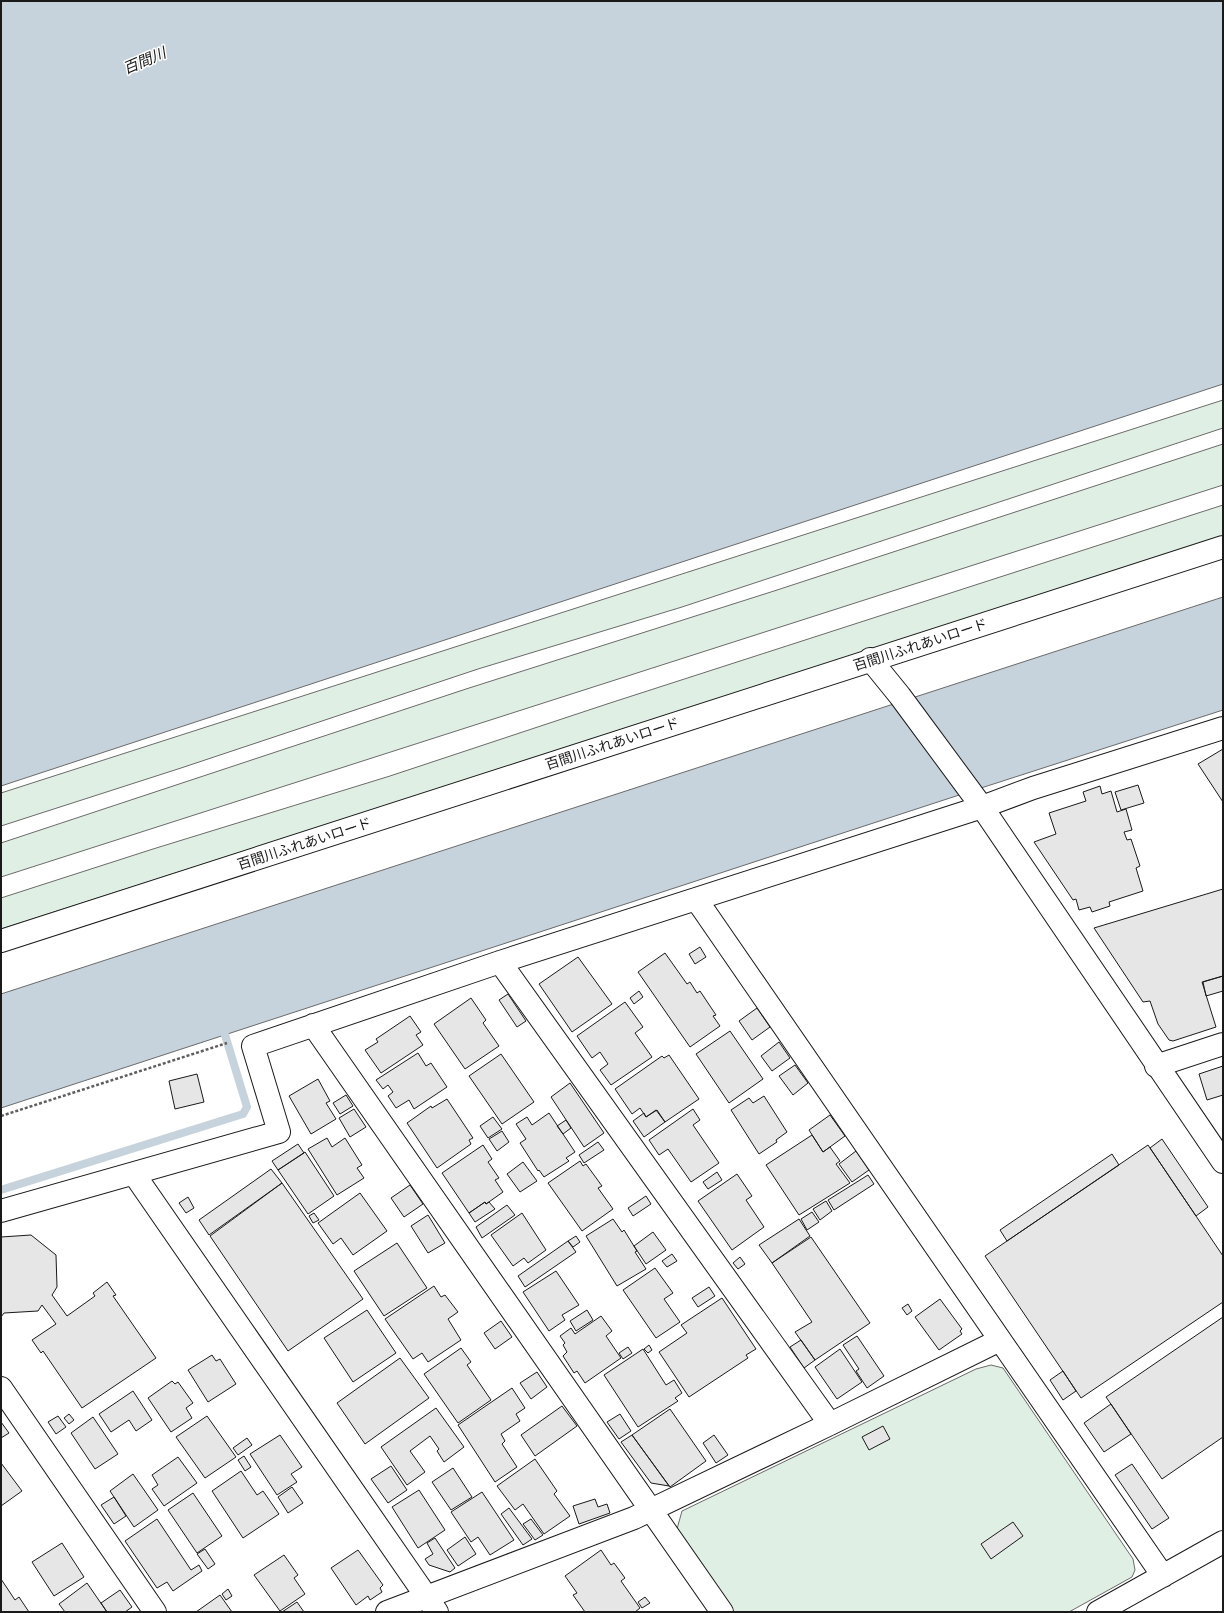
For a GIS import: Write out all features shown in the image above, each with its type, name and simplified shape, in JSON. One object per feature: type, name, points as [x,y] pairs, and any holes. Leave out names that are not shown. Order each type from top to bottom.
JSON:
[{"type":"street","name":"百間川ふれあいロード","points":[[1,942],[1223,547]]},
{"type":"street","points":[[870,660],[900,696],[982,807],[1156,1066],[1223,1162]]},
{"type":"street","points":[[1,1211],[279,1132],[253,1046],[500,962],[982,807],[1033,788],[1223,728]]},
{"type":"street","points":[[696,899],[1163,1576]]},
{"type":"street","points":[[500,962],[830,1424]]},
{"type":"street","points":[[313,1025],[722,1612]]},
{"type":"street","points":[[1156,1066],[1223,1044]]},
{"type":"street","points":[[134,1174],[432,1605]]},
{"type":"street","points":[[387,1612],[432,1605],[634,1518],[1000,1340]]},
{"type":"street","points":[[1,1388],[155,1612]]},
{"type":"street","points":[[1098,1612],[1223,1542]]},
{"type":"path","points":[[1,1116],[233,1041]]},
{"type":"green space","points":[[1223,400],[1223,428],[682,607],[478,669],[1,826],[1,793]]},
{"type":"green space","points":[[1223,444],[1223,485],[1,877],[1,843],[466,689],[774,591]]},
{"type":"green space","points":[[1223,505],[1223,537],[1,929],[1,898],[153,849],[390,776],[607,704]]},
{"type":"green space","points":[[991,1365],[1003,1368],[1133,1559],[1135,1570],[1132,1577],[1069,1612],[734,1612],[677,1529],[682,1511],[976,1369]]},
{"type":"water","name":"百間川","points":[[1,1],[1223,1],[1223,384],[1,786]]},
{"type":"water","points":[[1223,597],[1223,710],[1,1108],[1,994]]},
{"type":"building","points":[[1223,749],[1223,802],[1198,764]]},
{"type":"building","points":[[1138,785],[1144,803],[1121,810],[1115,792]]},
{"type":"building","points":[[1100,786],[1102,794],[1111,791],[1117,812],[1126,809],[1132,830],[1124,832],[1127,840],[1131,839],[1140,866],[1136,868],[1143,891],[1109,902],[1110,906],[1092,912],[1090,907],[1079,910],[1076,899],[1073,900],[1034,842],[1056,834],[1049,813],[1086,801],[1083,792]]},
{"type":"building","points":[[1223,889],[1223,976],[1202,982],[1216,1027],[1173,1041],[1169,1040],[1158,1024],[1150,1001],[1143,1002],[1094,928]]},
{"type":"building","points":[[700,947],[706,957],[695,964],[689,954]]},
{"type":"building","points":[[665,953],[687,984],[690,982],[697,993],[700,991],[716,1015],[713,1016],[720,1026],[690,1047],[638,972]]},
{"type":"building","points":[[578,957],[612,1004],[572,1032],[539,984]]},
{"type":"building","points":[[1223,976],[1223,991],[1206,996],[1203,982]]},
{"type":"building","points":[[639,991],[643,997],[634,1004],[630,998]]},
{"type":"building","points":[[508,994],[526,1021],[517,1027],[499,1000]]},
{"type":"building","points":[[471,998],[486,1020],[483,1023],[499,1046],[465,1069],[434,1024]]},
{"type":"building","points":[[625,1002],[643,1027],[635,1033],[652,1057],[611,1085],[600,1070],[608,1064],[600,1052],[592,1058],[577,1036]]},
{"type":"building","points":[[757,1008],[770,1027],[752,1040],[739,1021]]},
{"type":"building","points":[[410,1016],[421,1032],[416,1035],[423,1045],[381,1073],[365,1050],[378,1042],[376,1039]]},
{"type":"building","points":[[730,1031],[763,1079],[729,1103],[696,1054]]},
{"type":"building","points":[[779,1042],[790,1058],[772,1071],[761,1056]]},
{"type":"building","points":[[418,1053],[426,1066],[431,1063],[447,1087],[414,1109],[409,1100],[396,1108],[388,1096],[393,1092],[388,1085],[383,1089],[376,1080]]},
{"type":"building","points":[[501,1054],[534,1102],[502,1124],[469,1076]]},
{"type":"building","points":[[669,1055],[699,1099],[665,1122],[656,1110],[646,1117],[640,1108],[632,1114],[615,1089],[662,1056],[664,1058]]},
{"type":"building","points":[[795,1065],[808,1083],[793,1095],[779,1076]]},
{"type":"building","points":[[1223,1066],[1223,1095],[1207,1100],[1199,1074]]},
{"type":"building","points":[[197,1074],[204,1102],[175,1109],[169,1081]]},
{"type":"building","points":[[318,1079],[330,1101],[326,1103],[336,1119],[311,1134],[289,1096]]},
{"type":"building","points":[[570,1083],[604,1133],[584,1147],[551,1097]]},
{"type":"building","points":[[346,1095],[353,1106],[340,1114],[333,1103]]},
{"type":"building","points":[[764,1096],[787,1132],[776,1140],[777,1142],[759,1154],[731,1110],[749,1098],[753,1103]]},
{"type":"building","points":[[447,1099],[473,1138],[469,1140],[471,1144],[437,1168],[407,1123],[431,1106],[432,1108]]},
{"type":"building","points":[[354,1109],[366,1127],[350,1137],[339,1118]]},
{"type":"building","points":[[693,1109],[700,1120],[693,1125],[719,1163],[691,1182],[668,1149],[659,1155],[649,1140]]},
{"type":"building","points":[[657,1110],[665,1122],[644,1137],[633,1121],[644,1113],[646,1117]]},
{"type":"building","points":[[549,1113],[575,1152],[566,1158],[569,1161],[544,1177],[539,1170],[538,1171],[520,1143],[526,1139],[516,1124],[527,1117],[532,1125]]},
{"type":"building","points":[[830,1115],[845,1136],[823,1152],[809,1130]]},
{"type":"building","points":[[493,1117],[502,1129],[488,1138],[480,1126]]},
{"type":"building","points":[[566,1120],[571,1128],[563,1134],[557,1126]]},
{"type":"building","points":[[502,1131],[509,1142],[497,1151],[489,1139]]},
{"type":"building","points":[[812,1135],[823,1152],[830,1147],[840,1161],[836,1164],[850,1183],[799,1215],[766,1165]]},
{"type":"building","points":[[327,1138],[332,1147],[345,1138],[362,1165],[357,1168],[364,1178],[337,1195],[308,1149]]},
{"type":"building","points":[[1162,1139],[1208,1207],[1196,1216],[1150,1148]]},
{"type":"building","points":[[598,1142],[604,1150],[584,1163],[579,1155]]},
{"type":"building","points":[[298,1144],[304,1153],[278,1170],[272,1161]]},
{"type":"building","points":[[483,1145],[492,1159],[488,1162],[499,1178],[495,1180],[503,1192],[486,1204],[485,1202],[469,1213],[442,1173]]},
{"type":"building","points":[[1148,1145],[1223,1256],[1223,1302],[1081,1398],[985,1256]]},
{"type":"building","points":[[856,1151],[869,1170],[852,1182],[839,1164]]},
{"type":"building","points":[[305,1152],[334,1196],[308,1214],[278,1170]]},
{"type":"building","points":[[1112,1154],[1119,1165],[1007,1241],[1000,1230]]},
{"type":"building","points":[[580,1161],[583,1166],[586,1164],[602,1186],[598,1188],[613,1209],[582,1231],[548,1183]]},
{"type":"building","points":[[523,1162],[537,1181],[520,1192],[507,1174]]},
{"type":"building","points":[[271,1169],[282,1183],[209,1235],[199,1220]]},
{"type":"building","points":[[717,1172],[722,1180],[708,1189],[703,1182]]},
{"type":"building","points":[[737,1174],[752,1196],[746,1200],[764,1227],[732,1250],[698,1201]]},
{"type":"building","points":[[868,1175],[874,1184],[834,1210],[828,1200]]},
{"type":"building","points":[[282,1183],[363,1299],[288,1351],[210,1236]]},
{"type":"building","points":[[410,1185],[423,1204],[404,1217],[391,1198]]},
{"type":"building","points":[[360,1193],[387,1231],[353,1255],[341,1238],[333,1244],[318,1223]]},
{"type":"building","points":[[646,1196],[651,1204],[633,1216],[628,1208]]},
{"type":"building","points":[[188,1197],[194,1208],[186,1213],[179,1203]]},
{"type":"building","points":[[826,1201],[832,1211],[820,1220],[813,1209]]},
{"type":"building","points":[[485,1202],[486,1204],[489,1202],[495,1209],[475,1222],[469,1213]]},
{"type":"building","points":[[507,1205],[515,1215],[482,1238],[476,1227]]},
{"type":"building","points":[[812,1212],[819,1222],[807,1230],[801,1219]]},
{"type":"building","points":[[314,1213],[319,1220],[313,1223],[309,1216]]},
{"type":"building","points":[[522,1213],[546,1250],[528,1263],[524,1258],[513,1266],[491,1235]]},
{"type":"building","points":[[428,1215],[445,1243],[428,1253],[411,1226]]},
{"type":"building","points":[[613,1219],[622,1232],[624,1230],[637,1251],[635,1252],[646,1269],[617,1286],[586,1236]]},
{"type":"building","points":[[799,1219],[810,1236],[772,1263],[759,1245]]},
{"type":"building","points":[[653,1232],[666,1250],[646,1264],[634,1246]]},
{"type":"building","points":[[31,1235],[56,1255],[57,1287],[52,1295],[67,1316],[95,1296],[93,1293],[107,1282],[116,1295],[113,1296],[156,1358],[82,1408],[43,1351],[41,1353],[32,1340],[56,1324],[42,1305],[38,1311],[4,1313],[1,1317],[1,1237]]},
{"type":"building","points":[[576,1236],[580,1242],[573,1247],[568,1241]]},
{"type":"building","points":[[811,1237],[870,1323],[815,1360],[795,1332],[812,1322],[772,1263]]},
{"type":"building","points":[[568,1241],[576,1252],[525,1287],[518,1276]]},
{"type":"building","points":[[397,1243],[427,1288],[384,1316],[354,1271]]},
{"type":"building","points":[[672,1254],[677,1261],[667,1267],[662,1261]]},
{"type":"building","points":[[740,1257],[745,1264],[738,1269],[733,1263]]},
{"type":"building","points":[[655,1268],[673,1293],[664,1299],[680,1322],[656,1338],[623,1290]]},
{"type":"building","points":[[556,1271],[579,1305],[562,1315],[565,1320],[549,1331],[523,1292]]},
{"type":"building","points":[[434,1286],[441,1297],[445,1295],[458,1312],[448,1319],[461,1340],[428,1362],[422,1353],[413,1359],[385,1319]]},
{"type":"building","points":[[709,1287],[715,1296],[698,1307],[692,1298]]},
{"type":"building","points":[[722,1298],[756,1349],[746,1355],[748,1358],[689,1397],[659,1352],[687,1333],[681,1325]]},
{"type":"building","points":[[940,1299],[962,1329],[960,1331],[962,1334],[939,1350],[915,1317]]},
{"type":"building","points":[[908,1304],[912,1311],[907,1315],[902,1308]]},
{"type":"building","points":[[367,1310],[396,1353],[353,1382],[324,1338]]},
{"type":"building","points":[[587,1310],[593,1320],[576,1331],[570,1321]]},
{"type":"building","points":[[601,1316],[612,1331],[606,1336],[621,1358],[585,1383],[577,1371],[574,1373],[563,1356],[567,1352],[563,1345],[565,1343],[560,1336],[571,1328],[575,1334]]},
{"type":"building","points":[[1223,1317],[1223,1437],[1162,1479],[1106,1397]]},
{"type":"building","points":[[501,1321],[512,1337],[495,1349],[484,1333]]},
{"type":"building","points":[[857,1336],[884,1376],[867,1388],[856,1371],[859,1369],[843,1345]]},
{"type":"building","points":[[801,1340],[815,1360],[804,1368],[790,1347]]},
{"type":"building","points":[[649,1345],[652,1350],[648,1353],[644,1349]]},
{"type":"building","points":[[628,1347],[632,1353],[623,1359],[619,1353]]},
{"type":"building","points":[[461,1348],[471,1362],[467,1365],[491,1400],[458,1423],[424,1374]]},
{"type":"building","points":[[643,1349],[666,1385],[674,1380],[682,1393],[675,1398],[678,1401],[638,1427],[604,1375]]},
{"type":"building","points":[[840,1349],[862,1382],[837,1399],[815,1367]]},
{"type":"building","points":[[212,1355],[216,1361],[220,1359],[236,1384],[208,1402],[188,1370]]},
{"type":"building","points":[[400,1358],[429,1398],[365,1444],[337,1403]]},
{"type":"building","points":[[1063,1371],[1076,1391],[1063,1400],[1050,1380]]},
{"type":"building","points":[[537,1372],[547,1387],[531,1399],[520,1383]]},
{"type":"building","points":[[172,1381],[175,1384],[178,1382],[193,1403],[186,1408],[192,1418],[171,1432],[148,1398]]},
{"type":"building","points":[[512,1388],[525,1408],[516,1414],[520,1421],[501,1434],[505,1441],[502,1444],[517,1467],[495,1482],[458,1425]]},
{"type":"building","points":[[133,1391],[152,1420],[136,1431],[129,1420],[111,1432],[99,1414]]},
{"type":"building","points":[[1111,1404],[1131,1434],[1104,1452],[1084,1423]]},
{"type":"building","points":[[562,1406],[577,1426],[535,1456],[521,1435]]},
{"type":"building","points":[[436,1408],[464,1447],[444,1462],[437,1451],[439,1449],[430,1436],[410,1451],[425,1472],[407,1485],[381,1447]]},
{"type":"building","points":[[670,1409],[706,1461],[670,1487],[632,1435]]},
{"type":"building","points":[[69,1414],[74,1420],[69,1424],[64,1418]]},
{"type":"building","points":[[620,1414],[631,1431],[619,1439],[607,1422]]},
{"type":"building","points":[[58,1416],[66,1427],[56,1434],[48,1422]]},
{"type":"building","points":[[207,1416],[236,1457],[205,1478],[176,1437]]},
{"type":"building","points":[[93,1417],[118,1454],[95,1469],[71,1433]]},
{"type":"building","points":[[1,1422],[9,1433],[1,1438]]},
{"type":"building","points":[[883,1426],[890,1439],[869,1450],[862,1437]]},
{"type":"building","points":[[280,1435],[302,1467],[291,1474],[297,1482],[277,1495],[250,1454]]},
{"type":"building","points":[[632,1435],[669,1486],[651,1483],[621,1442]]},
{"type":"building","points":[[714,1435],[728,1455],[716,1463],[703,1443]]},
{"type":"building","points":[[247,1438],[252,1445],[238,1455],[233,1448]]},
{"type":"building","points":[[244,1456],[251,1467],[245,1471],[238,1460]]},
{"type":"building","points":[[178,1457],[197,1483],[164,1506],[152,1489],[158,1485],[152,1475]]},
{"type":"building","points":[[535,1459],[557,1491],[554,1494],[570,1516],[544,1534],[523,1504],[515,1510],[497,1486]]},
{"type":"building","points":[[1,1463],[22,1491],[1,1506]]},
{"type":"building","points":[[1132,1464],[1169,1518],[1152,1529],[1115,1475]]},
{"type":"building","points":[[391,1466],[407,1490],[388,1503],[371,1479]]},
{"type":"building","points":[[453,1468],[472,1497],[451,1510],[432,1482]]},
{"type":"building","points":[[241,1471],[257,1495],[263,1491],[279,1514],[243,1538],[212,1491]]},
{"type":"building","points":[[133,1474],[158,1510],[134,1527],[110,1491]]},
{"type":"building","points":[[292,1487],[303,1503],[288,1513],[278,1497]]},
{"type":"building","points":[[419,1490],[445,1530],[418,1548],[392,1507]]},
{"type":"building","points":[[482,1492],[514,1540],[490,1555],[478,1537],[471,1542],[451,1512]]},
{"type":"building","points":[[193,1493],[222,1536],[197,1553],[168,1510]]},
{"type":"building","points":[[114,1497],[126,1516],[114,1524],[101,1505]]},
{"type":"building","points":[[595,1499],[598,1507],[607,1504],[610,1513],[579,1524],[573,1506]]},
{"type":"building","points":[[509,1508],[532,1539],[523,1545],[501,1514]]},
{"type":"building","points":[[157,1519],[191,1570],[199,1565],[202,1571],[173,1591],[167,1582],[157,1588],[125,1541]]},
{"type":"building","points":[[531,1519],[543,1535],[535,1540],[523,1524]]},
{"type":"building","points":[[1013,1522],[1023,1536],[991,1559],[981,1544]]},
{"type":"building","points":[[465,1537],[476,1554],[458,1566],[447,1550]]},
{"type":"building","points":[[435,1538],[455,1568],[450,1572],[429,1565],[425,1559],[433,1554],[427,1543]]},
{"type":"building","points":[[62,1543],[84,1577],[54,1596],[32,1562]]},
{"type":"building","points":[[205,1549],[215,1564],[208,1569],[197,1554]]},
{"type":"building","points":[[358,1550],[383,1585],[380,1588],[382,1592],[370,1600],[368,1596],[356,1605],[331,1568]]},
{"type":"building","points":[[601,1550],[611,1565],[614,1563],[625,1578],[621,1581],[640,1608],[635,1612],[585,1612],[573,1595],[577,1593],[565,1576]]},
{"type":"building","points":[[284,1555],[298,1575],[294,1578],[305,1594],[280,1611],[254,1575]]},
{"type":"building","points":[[1,1579],[15,1600],[19,1597],[29,1612],[1,1612]]},
{"type":"building","points":[[87,1583],[107,1612],[65,1612],[59,1604]]},
{"type":"building","points":[[228,1589],[232,1596],[226,1600],[222,1594]]},
{"type":"building","points":[[120,1590],[132,1607],[125,1612],[107,1612],[101,1603]]},
{"type":"building","points":[[220,1595],[232,1612],[196,1612]]},
{"type":"building","points":[[645,1597],[650,1603],[642,1608],[638,1602]]},
{"type":"building","points":[[297,1602],[304,1612],[282,1612]]},
{"type":"waterway","points":[[1,1190],[243,1114],[247,1107],[222,1025]]}]
